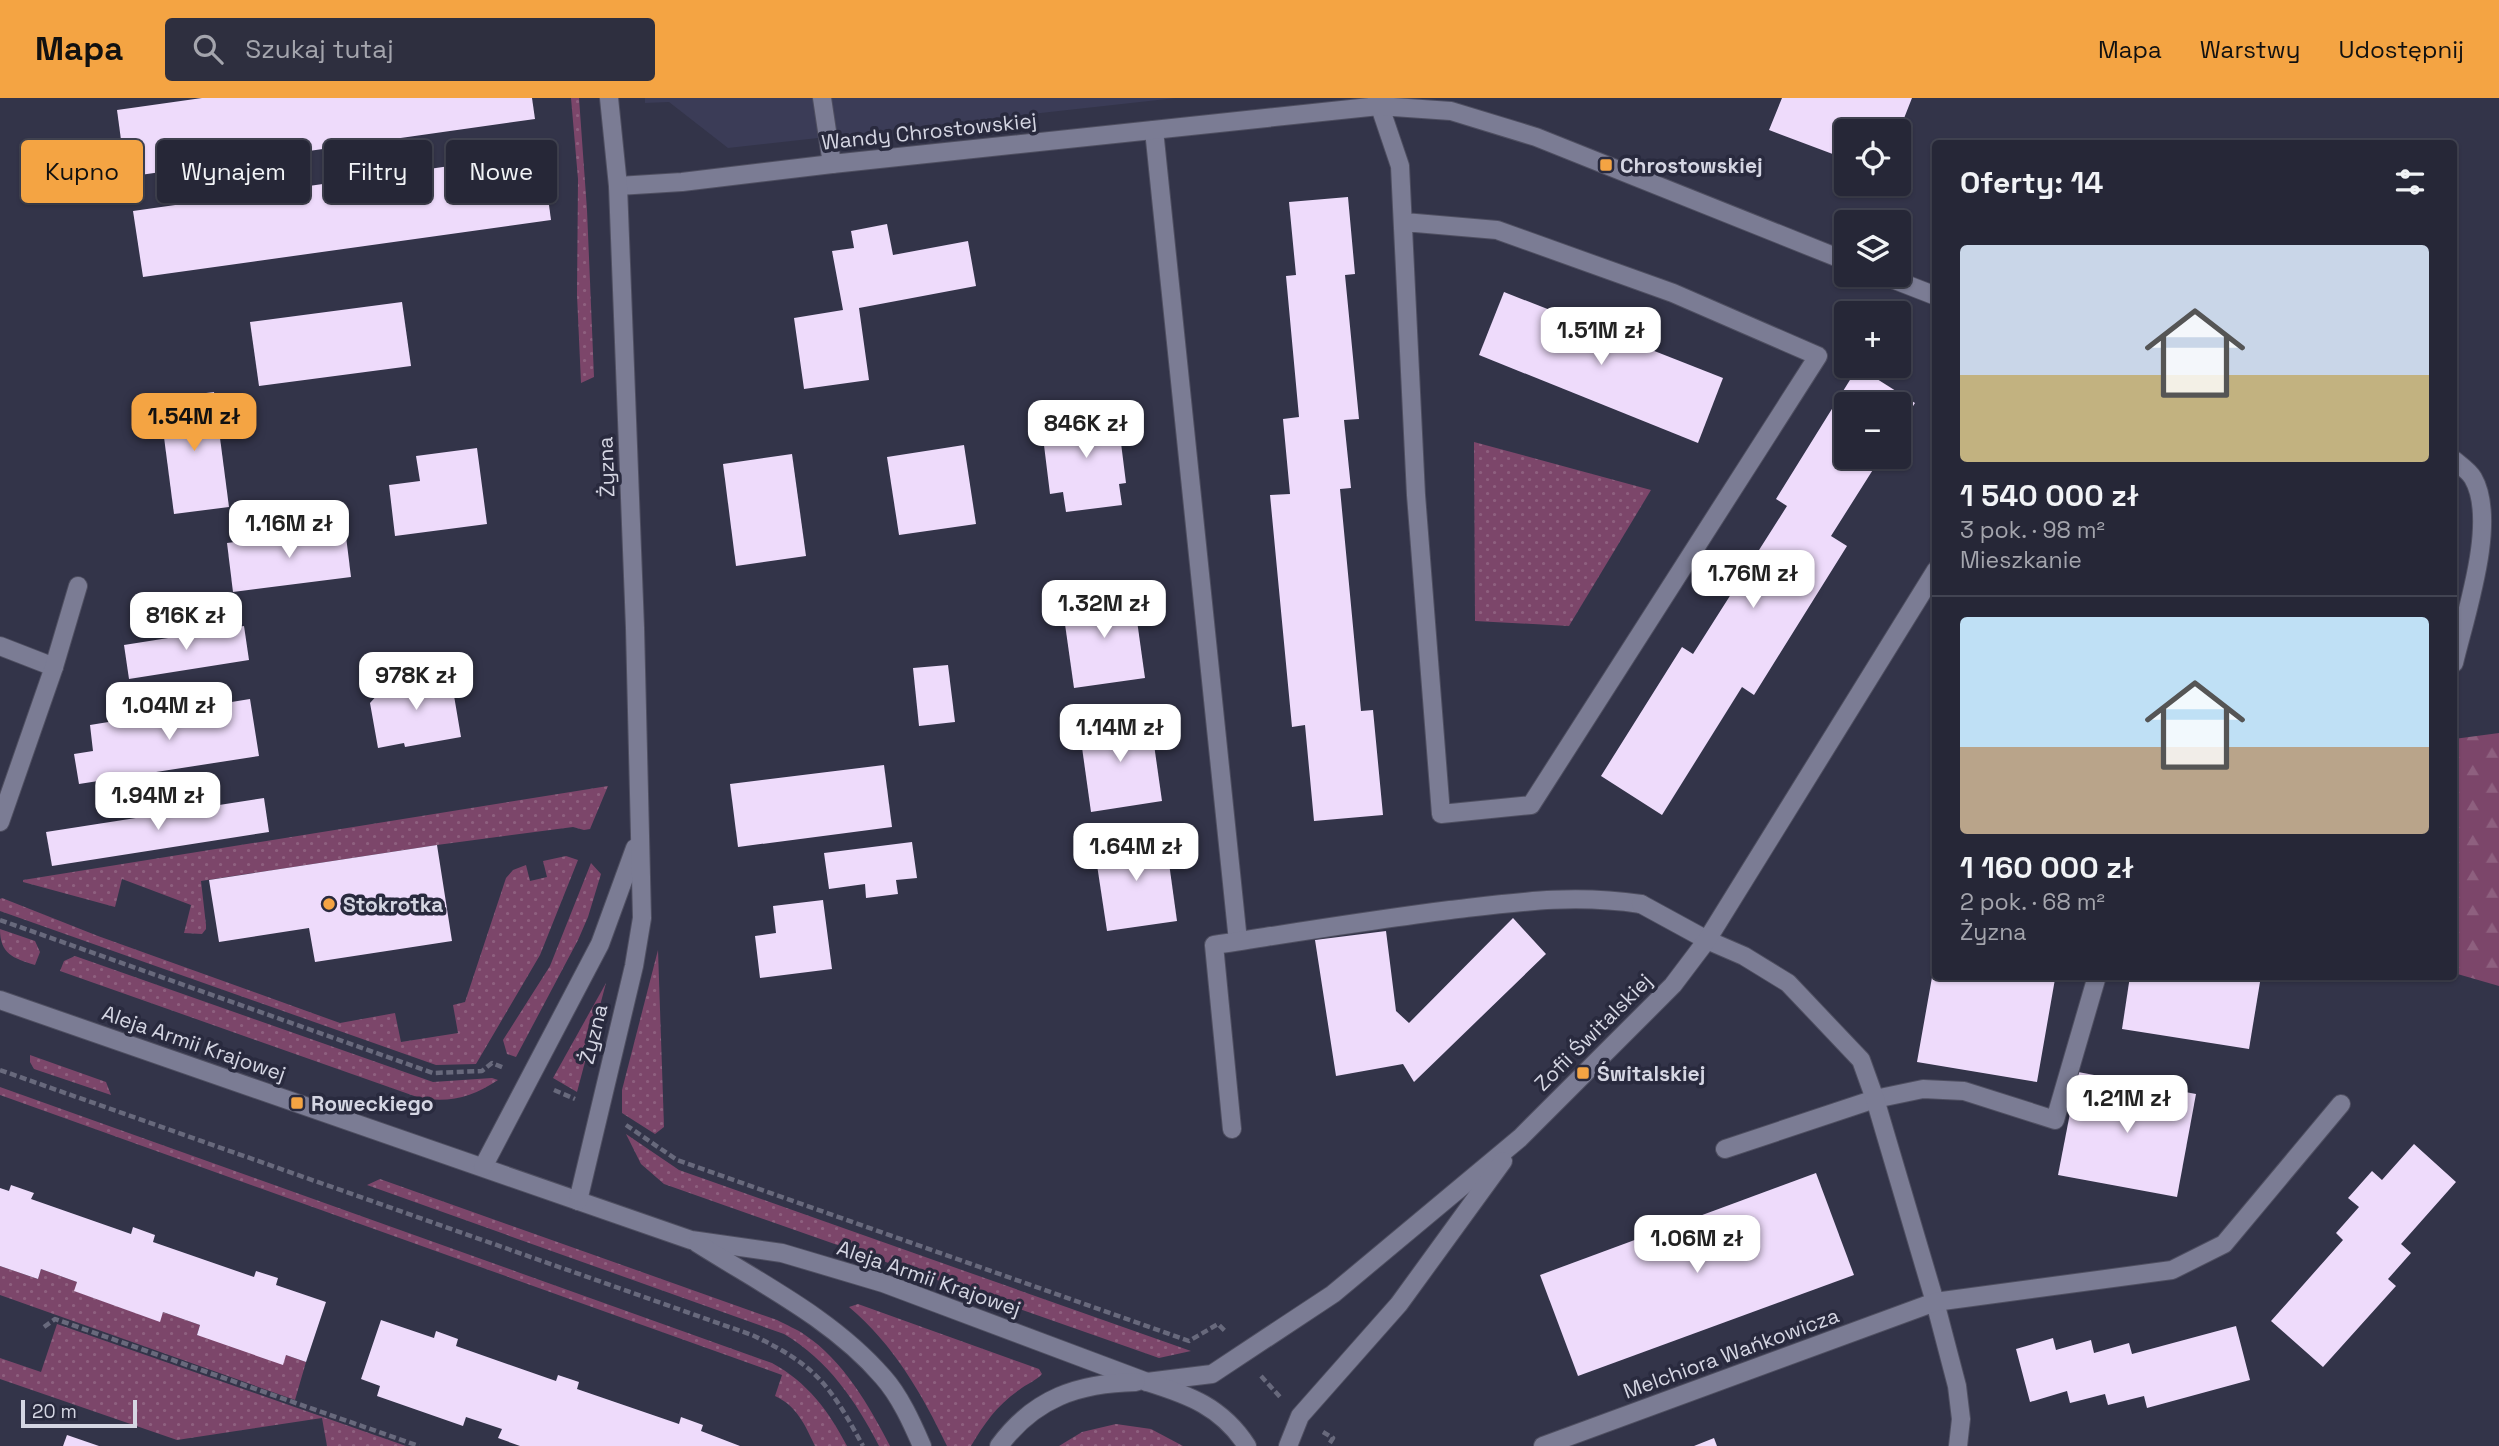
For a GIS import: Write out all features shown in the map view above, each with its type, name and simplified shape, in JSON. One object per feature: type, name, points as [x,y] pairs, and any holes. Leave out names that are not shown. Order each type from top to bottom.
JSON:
[{"type":"street","name":"Żyzna","points":[[578,1201],[642,918],[635,628],[618,186],[609,98]]},
{"type":"street","points":[[822,98],[832,164]]},
{"type":"street","name":"Wandy Chrostowskiej","points":[[618,186],[682,182],[1154,130],[1378,102],[1451,111],[1536,137],[1834,256]]},
{"type":"street","points":[[1378,102],[1400,166],[1416,495],[1441,814],[1531,805],[1818,356],[1673,293],[1497,230],[1404,222]]},
{"type":"street","points":[[1154,130],[1238,942]]},
{"type":"street","points":[[1911,286],[1932,294]]},
{"type":"street","points":[[2457,463],[2473,477],[2483,509],[2483,538],[2457,650]]},
{"type":"street","name":"Zofii Świtalskiej","points":[[1147,1382],[1212,1374],[1333,1294],[1520,1138],[1673,985],[1707,940],[1932,576]]},
{"type":"street","points":[[0,822],[54,667],[78,586]]},
{"type":"street","points":[[0,646],[54,667]]},
{"type":"street","name":"Żyzna","points":[[483,1167],[600,944],[639,835]]},
{"type":"street","points":[[1232,1129],[1214,945],[1414,914],[1546,898],[1601,898],[1641,904],[1707,940],[1744,956],[1788,983],[1827,1021],[1861,1060],[1936,1302],[1957,1385],[1961,1419],[1958,1446]]},
{"type":"street","points":[[1725,1149],[1875,1099],[1923,1089],[1964,1091],[2055,1120],[2096,980]]},
{"type":"street","name":"Aleja Armii Krajowej","points":[[0,1000],[691,1240],[782,1253],[883,1283],[1147,1382],[1186,1394],[1214,1410],[1237,1431],[1247,1446]]},
{"type":"street","name":"Melchiora Wańkowicza","points":[[1543,1446],[1936,1302],[2172,1270],[2224,1244],[2341,1104]]},
{"type":"street","points":[[1288,1446],[1300,1416],[1399,1304],[1520,1138]]},
{"type":"street","name":"Aleja Armii Krajowej","points":[[691,1240],[806,1311],[850,1345],[884,1377],[922,1446]]},
{"type":"street","points":[[999,1446],[1014,1426],[1040,1407],[1070,1391],[1106,1383],[1147,1382]]},
{"type":"path","points":[[0,920],[433,1073],[482,1071],[492,1063],[623,1122],[677,1160],[1189,1341],[1219,1324],[1246,1354],[1257,1371],[1300,1416],[1333,1438],[1328,1446]]},
{"type":"path","points":[[0,1070],[752,1335],[786,1351],[811,1370],[840,1404],[863,1446]]},
{"type":"path","points":[[44,1327],[55,1319],[419,1446]]},
{"type":"shaded area","points":[[645,98],[1176,98],[728,148],[669,102],[645,103]]},
{"type":"green space","points":[[571,98],[579,98],[594,377],[581,383],[577,295],[578,179]]},
{"type":"green space","points":[[1474,442],[1651,490],[1569,626],[1475,621]]},
{"type":"green space","points":[[2499,733],[2499,986],[2457,974],[2457,739]]},
{"type":"green space","points":[[608,786],[590,829],[573,827],[437,845],[201,881],[206,925],[202,934],[184,933],[191,905],[122,879],[115,907],[23,882],[23,880]]},
{"type":"green space","points":[[566,856],[578,860],[540,955],[476,1064],[436,1065],[0,911],[2,898],[98,936],[340,1023],[395,1013],[401,1042],[458,1033],[453,1005],[465,1002],[506,878],[513,870],[526,865],[530,881],[547,877],[543,861]]},
{"type":"green space","points":[[591,863],[601,874],[578,940],[516,1057],[507,1054],[503,1040],[550,966]]},
{"type":"green space","points":[[0,929],[35,941],[40,952],[35,965],[20,960],[5,950]]},
{"type":"green space","points":[[658,950],[664,1127],[655,1134],[622,1113],[622,1090]]},
{"type":"green space","points":[[75,956],[433,1082],[492,1078],[498,1080],[461,1097],[441,1100],[420,1098],[60,971],[64,961]]},
{"type":"green space","points":[[606,983],[577,1092],[553,1078]]},
{"type":"green space","points":[[30,1055],[106,1082],[111,1095],[34,1069]]},
{"type":"green space","points":[[0,1087],[772,1363],[796,1379],[816,1399],[847,1446],[815,1446],[795,1411],[775,1396],[782,1375],[0,1095]]},
{"type":"green space","points":[[626,1134],[679,1170],[1191,1351],[1159,1358],[664,1184],[641,1164]]},
{"type":"green space","points":[[380,1179],[777,1320],[795,1329],[832,1357],[864,1400],[890,1446],[879,1446],[861,1413],[839,1383],[814,1356],[784,1334],[367,1185]]},
{"type":"green space","points":[[0,1266],[38,1279],[41,1269],[77,1282],[75,1291],[159,1321],[163,1312],[200,1325],[197,1335],[306,1362],[295,1400],[0,1295]]},
{"type":"green space","points":[[858,1304],[1039,1369],[1042,1374],[998,1409],[971,1446],[947,1446],[906,1371],[880,1337],[849,1307]]},
{"type":"green space","points":[[57,1324],[406,1446],[327,1446],[322,1418],[177,1440],[0,1379],[0,1358],[41,1372]]},
{"type":"green space","points":[[1116,1424],[1151,1429],[1183,1446],[1059,1446],[1082,1432]]},
{"type":"building","points":[[202,98],[532,98],[535,119],[387,140],[324,140],[324,149],[310,151],[310,140],[157,140],[157,173],[143,175],[143,140],[121,140],[117,110]]},
{"type":"building","points":[[1782,98],[1912,98],[1904,119],[1834,119],[1834,154],[1769,130]]},
{"type":"building","points":[[446,167],[446,203],[549,203],[551,220],[143,277],[133,211],[189,203],[310,203],[310,186],[324,184],[324,203],[432,203],[432,169]]},
{"type":"building","points":[[1348,197],[1355,274],[1345,275],[1359,419],[1344,420],[1351,488],[1340,489],[1361,711],[1373,710],[1383,815],[1314,821],[1305,725],[1292,727],[1270,495],[1290,494],[1283,419],[1299,417],[1286,276],[1296,275],[1289,202]]},
{"type":"building","points":[[887,224],[893,255],[968,241],[976,286],[859,308],[869,380],[804,389],[794,318],[843,310],[832,251],[854,248],[851,231]]},
{"type":"building","points":[[1504,292],[1723,378],[1698,443],[1479,355]]},
{"type":"building","points":[[402,302],[411,366],[259,386],[250,322]]},
{"type":"building","points":[[1851,378],[1875,378],[1898,392],[1842,392]]},
{"type":"building","points":[[214,392],[229,507],[174,514],[159,399]]},
{"type":"building","points":[[1834,406],[1834,469],[1873,469],[1831,536],[1847,546],[1754,695],[1742,687],[1662,815],[1601,776],[1682,647],[1693,654],[1787,506],[1776,499]]},
{"type":"building","points":[[1109,407],[1111,428],[1119,427],[1126,483],[1119,484],[1122,505],[1066,512],[1063,492],[1050,494],[1043,437],[1056,435],[1054,415]]},
{"type":"building","points":[[964,445],[976,524],[899,535],[887,457]]},
{"type":"building","points":[[477,448],[487,524],[395,536],[389,485],[420,481],[416,456]]},
{"type":"building","points":[[792,454],[806,556],[736,566],[723,464]]},
{"type":"building","points":[[345,528],[351,577],[233,592],[227,543]]},
{"type":"building","points":[[1133,592],[1145,678],[1074,688],[1062,603]]},
{"type":"building","points":[[244,626],[249,660],[129,679],[124,645]]},
{"type":"building","points":[[948,665],[955,722],[919,726],[913,668]]},
{"type":"building","points":[[450,672],[461,737],[405,747],[404,743],[378,748],[370,703],[379,693],[395,690],[393,682]]},
{"type":"building","points":[[250,699],[259,756],[79,784],[74,754],[93,751],[90,725]]},
{"type":"building","points":[[1150,716],[1162,801],[1091,812],[1079,726]]},
{"type":"building","points":[[884,765],[892,827],[738,847],[730,784]]},
{"type":"building","points":[[264,798],[269,832],[52,866],[46,832]]},
{"type":"building","points":[[1165,834],[1177,921],[1107,931],[1094,845]]},
{"type":"building","points":[[912,842],[917,878],[896,880],[898,894],[866,898],[865,884],[829,889],[824,853]]},
{"type":"building","name":"Stokrotka","points":[[437,845],[452,941],[315,962],[309,928],[219,942],[209,880]]},
{"type":"building","points":[[823,900],[832,969],[760,978],[755,936],[776,933],[773,906]]},
{"type":"building","points":[[1513,918],[1546,954],[1414,1082],[1403,1064],[1336,1076],[1315,940],[1386,931],[1396,1011],[1409,1023]]},
{"type":"building","points":[[1932,977],[1932,980],[2055,980],[2037,1082],[1917,1062]]},
{"type":"building","points":[[2129,980],[2260,980],[2249,1049],[2122,1029]]},
{"type":"building","points":[[2078,1072],[2196,1094],[2177,1197],[2058,1175]]},
{"type":"building","points":[[2414,1144],[2456,1182],[2401,1244],[2411,1253],[2388,1279],[2396,1286],[2323,1367],[2271,1321],[2343,1240],[2336,1233],[2359,1207],[2348,1198],[2372,1171],[2382,1180]]},
{"type":"building","points":[[1816,1173],[1854,1275],[1578,1376],[1540,1275]]},
{"type":"building","points":[[11,1185],[34,1193],[31,1199],[131,1234],[133,1227],[155,1235],[153,1242],[254,1277],[256,1271],[278,1278],[276,1285],[326,1302],[306,1362],[286,1355],[283,1365],[197,1335],[200,1325],[163,1312],[160,1322],[74,1291],[77,1282],[41,1269],[38,1279],[0,1266],[0,1188],[9,1191]]},
{"type":"building","points":[[381,1320],[434,1338],[436,1331],[458,1339],[456,1346],[556,1381],[558,1375],[579,1382],[577,1389],[679,1424],[681,1417],[703,1425],[701,1431],[740,1446],[520,1446],[498,1438],[502,1429],[466,1417],[463,1426],[377,1396],[380,1386],[361,1379]]},
{"type":"building","points":[[2236,1326],[2250,1380],[2147,1408],[2144,1396],[2108,1405],[2105,1394],[2070,1403],[2067,1391],[2030,1402],[2016,1349],[2053,1338],[2056,1350],[2091,1340],[2094,1353],[2129,1343],[2132,1354]]},
{"type":"building","points":[[67,1435],[99,1446],[63,1446]]},
{"type":"building","points":[[1714,1438],[1717,1446],[1694,1446]]},
{"type":"place","name":"Chrostowskiej","points":[[1606,165]]},
{"type":"place","name":"Stokrotka","points":[[329,904]]},
{"type":"place","name":"Świtalskiej","points":[[1583,1073]]},
{"type":"place","name":"Roweckiego","points":[[297,1103]]}]
